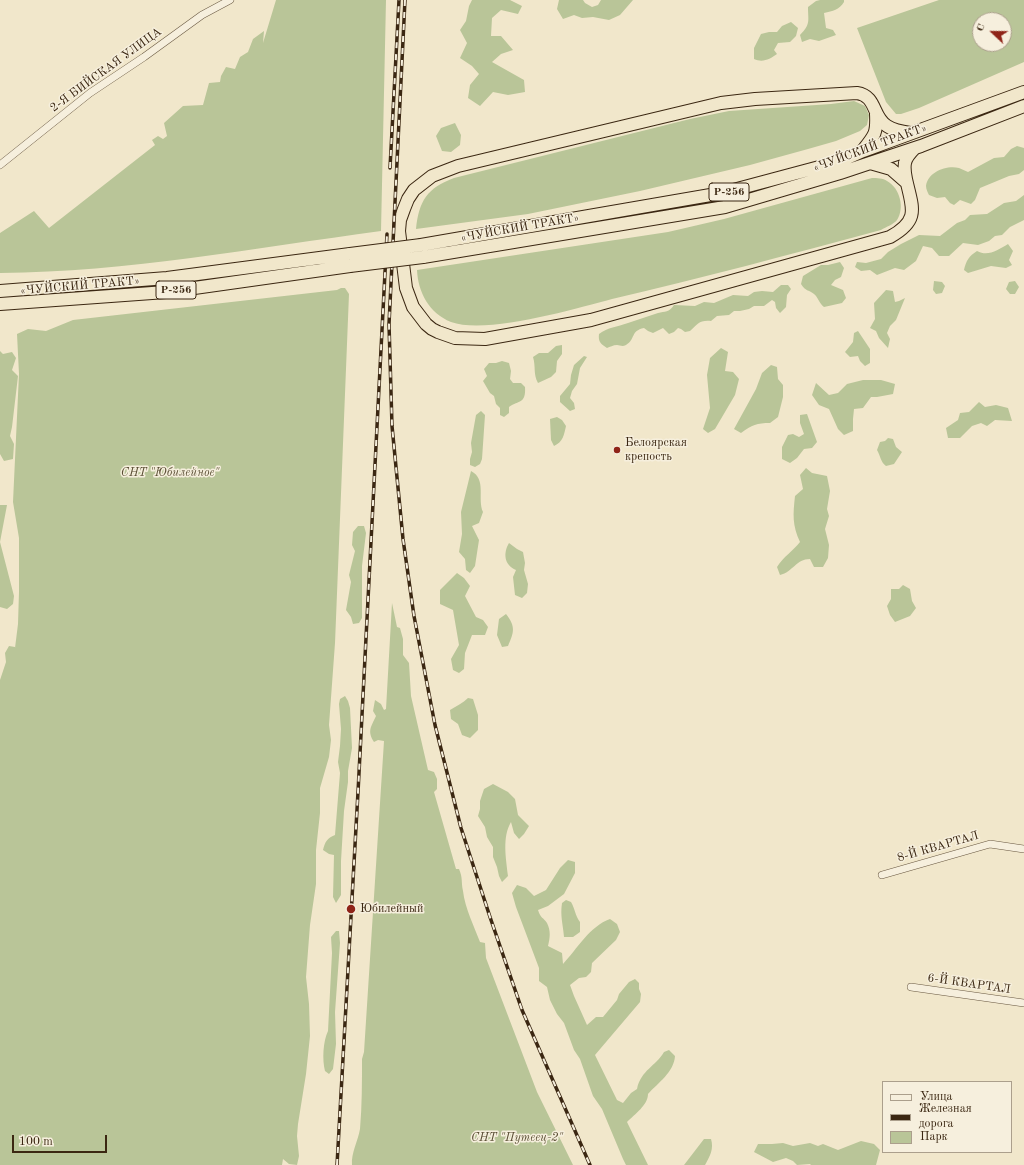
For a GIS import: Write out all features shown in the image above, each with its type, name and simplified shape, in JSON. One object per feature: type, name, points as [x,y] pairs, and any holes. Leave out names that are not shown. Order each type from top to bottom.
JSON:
[{"type":"highway","name":"«ЧУЙСКИЙ ТРАКТ»","points":[[0,304],[8,305],[166,292],[350,266],[722,194],[838,162],[863,151],[1024,92]]},
{"type":"highway","points":[[911,133],[887,127],[876,114],[868,98],[864,94],[857,93],[755,99],[721,103],[458,166],[432,176],[414,190],[408,199],[400,220],[399,231],[406,288],[410,300],[418,314],[438,332],[455,338],[485,339],[591,320],[890,237],[903,230],[911,218],[913,208],[907,183],[905,163],[906,158],[915,148]]},
{"type":"highway","name":"«ЧУЙСКИЙ ТРАКТ»","points":[[0,291],[166,278],[350,254],[422,251],[725,207],[840,173],[915,148],[1024,106]]},
{"type":"highway","points":[[863,151],[873,138],[877,129],[876,114]]},
{"type":"highway","points":[[869,163],[890,169],[907,183]]},
{"type":"street","name":"2-Я БИЙСКАЯ УЛИЦА","points":[[0,164],[90,93],[144,57],[202,15],[230,0]]},
{"type":"street","name":"8-Й КВАРТАЛ","points":[[882,875],[990,844],[1024,848]]},
{"type":"street","name":"6-Й КВАРТАЛ","points":[[911,987],[1024,1003]]},
{"type":"green space","points":[[276,0],[386,0],[381,231],[143,264],[48,272],[0,273],[0,233],[34,211],[49,228],[155,145],[152,140],[158,136],[163,139],[167,136],[164,123],[183,106],[203,105],[209,83],[220,82],[221,76],[226,67],[235,69],[240,57],[248,52],[253,39],[264,31],[263,43]]},
{"type":"green space","points":[[472,0],[510,0],[522,6],[518,14],[501,10],[492,18],[491,36],[501,36],[513,50],[501,54],[492,62],[524,80],[525,92],[508,95],[493,92],[480,106],[468,98],[470,85],[479,74],[472,66],[460,58],[467,43],[460,30],[466,21],[469,6]]},
{"type":"green space","points":[[559,0],[583,0],[592,7],[598,5],[601,0],[633,0],[620,15],[609,20],[593,17],[582,18],[574,15],[563,19],[557,9]]},
{"type":"green space","points":[[820,0],[844,0],[842,5],[838,8],[824,13],[826,28],[833,30],[836,35],[819,41],[810,39],[802,42],[800,35],[807,25],[808,7]]},
{"type":"green space","points":[[939,0],[1024,0],[1024,62],[919,108],[901,114],[896,114],[886,102],[857,28]]},
{"type":"green space","points":[[791,22],[798,28],[796,36],[790,42],[778,43],[774,50],[777,54],[769,59],[760,61],[754,59],[754,48],[761,34],[777,32],[782,26]]},
{"type":"green space","points":[[854,101],[865,106],[869,115],[867,125],[860,131],[836,141],[750,165],[640,191],[528,214],[416,229],[419,211],[426,197],[437,186],[454,178],[690,119],[729,111]]},
{"type":"green space","points":[[455,123],[461,135],[460,145],[451,152],[442,151],[436,136],[441,128]]},
{"type":"green space","points":[[1017,146],[1024,148],[1024,170],[1019,174],[1009,176],[980,188],[975,200],[971,204],[960,200],[954,205],[945,197],[937,198],[929,195],[926,187],[927,181],[934,173],[943,169],[954,167],[968,172],[994,158],[1004,157],[1011,149]]},
{"type":"green space","points":[[872,178],[884,179],[891,184],[898,193],[901,204],[901,210],[897,220],[881,230],[747,266],[554,314],[507,323],[486,325],[466,325],[451,322],[437,313],[426,301],[422,294],[418,278],[417,270],[668,232],[724,219]]},
{"type":"green space","points":[[1024,195],[1024,220],[1010,227],[1002,235],[995,236],[989,241],[978,245],[963,243],[949,256],[939,256],[932,248],[923,246],[916,261],[904,270],[895,268],[877,275],[870,270],[861,271],[855,267],[857,262],[866,263],[881,259],[888,252],[919,235],[940,236],[957,223],[965,220],[970,215],[987,214],[1004,203],[1016,201]]},
{"type":"green space","points":[[1008,244],[1013,251],[1009,260],[1012,265],[1006,268],[991,266],[968,273],[964,270],[968,259],[977,251],[981,253],[989,253]]},
{"type":"green space","points":[[840,262],[844,268],[841,277],[835,280],[831,285],[843,290],[846,298],[842,303],[824,307],[812,292],[803,287],[801,284],[803,276],[821,265]]},
{"type":"green space","points":[[934,281],[942,282],[945,286],[942,293],[936,294],[933,290]]},
{"type":"green space","points":[[1015,281],[1019,287],[1015,294],[1010,294],[1006,289],[1009,282]]},
{"type":"green space","points":[[781,285],[788,285],[791,289],[787,295],[786,307],[780,313],[776,308],[775,302],[772,300],[764,306],[754,306],[749,309],[734,311],[729,315],[717,316],[711,321],[701,322],[690,331],[685,332],[678,328],[669,334],[663,328],[653,333],[644,328],[637,331],[629,343],[625,346],[616,345],[607,348],[600,341],[599,334],[606,330],[667,311],[674,305],[695,306],[704,302],[714,303],[733,295],[748,296],[754,292],[773,292]]},
{"type":"green space","name":"СНТ \"Юбилейное\"","points":[[345,288],[349,294],[335,643],[329,725],[331,740],[329,757],[320,788],[320,813],[316,850],[316,884],[310,925],[306,977],[310,1036],[298,1124],[297,1136],[299,1156],[297,1165],[289,1164],[283,1159],[282,1165],[0,1165],[0,680],[6,662],[5,653],[9,646],[15,648],[18,624],[19,538],[13,502],[19,374],[17,334],[28,329],[46,331],[73,320],[337,290]]},
{"type":"green space","points":[[886,290],[893,291],[895,302],[905,298],[896,320],[890,326],[887,333],[890,339],[888,348],[879,338],[876,331],[870,328],[875,319],[874,303]]},
{"type":"green space","points":[[858,331],[870,349],[870,363],[865,366],[860,361],[858,356],[850,357],[845,352],[853,342],[854,333]]},
{"type":"green space","points":[[562,345],[562,354],[557,361],[556,372],[551,377],[538,383],[533,357],[539,353],[548,353],[556,346]]},
{"type":"green space","points":[[721,348],[728,352],[725,371],[733,372],[739,379],[735,395],[715,429],[708,433],[703,429],[710,408],[707,375],[710,358]]},
{"type":"green space","points":[[0,351],[3,354],[12,352],[16,358],[12,370],[18,376],[10,436],[14,444],[13,459],[4,461],[0,454]]},
{"type":"green space","points":[[584,356],[587,357],[580,368],[577,384],[572,391],[570,398],[574,403],[575,409],[570,411],[560,402],[560,396],[570,384],[574,365]]},
{"type":"green space","points":[[502,361],[509,363],[511,371],[510,379],[513,383],[521,383],[525,387],[523,399],[509,407],[509,413],[504,417],[500,415],[500,408],[496,404],[494,396],[490,393],[483,381],[487,376],[484,369],[489,363]]},
{"type":"green space","points":[[771,365],[777,367],[778,379],[783,385],[783,397],[778,417],[770,423],[755,425],[741,433],[734,429],[756,389],[762,373]]},
{"type":"green space","points":[[863,380],[881,380],[895,384],[893,394],[871,397],[863,408],[854,409],[853,431],[844,435],[838,429],[829,409],[819,405],[812,395],[816,383],[829,395],[838,393],[847,384]]},
{"type":"green space","points":[[979,402],[985,407],[996,405],[1008,408],[1012,421],[995,420],[987,426],[981,423],[972,426],[960,438],[948,438],[946,428],[958,420],[960,413],[969,412]]},
{"type":"green space","points":[[481,411],[485,415],[482,459],[480,464],[475,467],[470,465],[472,452],[471,443],[476,415]]},
{"type":"green space","points":[[807,414],[817,442],[812,448],[804,449],[797,458],[790,463],[782,459],[782,447],[788,435],[793,434],[799,437],[804,434],[800,423],[800,415]]},
{"type":"green space","points":[[557,417],[562,420],[566,426],[561,440],[554,446],[551,440],[550,419]]},
{"type":"green space","points":[[888,438],[893,439],[896,447],[902,452],[894,464],[886,466],[877,450],[880,442],[885,441]]},
{"type":"green space","points":[[806,468],[812,473],[827,476],[830,491],[827,509],[829,516],[825,529],[829,545],[828,558],[823,567],[814,567],[810,559],[801,561],[780,575],[777,567],[800,542],[794,525],[794,508],[795,496],[803,489],[800,475]]},
{"type":"green space","points":[[471,471],[479,479],[481,507],[483,512],[479,523],[472,526],[479,540],[475,566],[470,573],[466,570],[465,559],[459,552],[462,534],[461,512]]},
{"type":"green space","points":[[0,505],[7,505],[0,542]]},
{"type":"green space","points":[[358,526],[364,526],[366,533],[362,566],[362,618],[359,623],[353,624],[351,617],[346,610],[351,582],[349,575],[355,551],[352,545],[353,532]]},
{"type":"green space","points":[[0,542],[14,596],[13,604],[7,609],[0,607]]},
{"type":"green space","points":[[509,543],[523,552],[525,563],[524,570],[528,584],[527,593],[522,598],[515,595],[513,577],[516,570],[509,565],[505,555]]},
{"type":"green space","points":[[457,573],[464,578],[470,586],[465,596],[476,617],[483,620],[488,627],[485,635],[472,635],[465,653],[464,669],[459,673],[453,670],[451,659],[459,645],[453,610],[440,604],[440,590]]},
{"type":"green space","points":[[903,585],[910,589],[912,601],[916,608],[910,616],[895,622],[890,615],[887,606],[891,599],[891,589],[899,589]]},
{"type":"green space","name":"СНТ \"Путеец-2\"","points":[[392,603],[397,627],[400,628],[403,639],[403,655],[409,663],[411,696],[428,770],[434,772],[437,779],[437,789],[434,792],[456,869],[459,869],[460,872],[462,888],[468,910],[480,942],[485,943],[486,958],[537,1092],[573,1165],[352,1165],[361,1120],[362,1059],[364,1052],[384,741],[378,740],[374,742],[370,732],[376,716],[373,711],[375,700],[381,704],[384,710],[386,709]]},
{"type":"green space","points":[[506,614],[513,626],[513,633],[508,646],[502,647],[497,635],[499,619]]},
{"type":"green space","points":[[345,696],[350,708],[352,748],[344,811],[341,861],[341,895],[336,903],[333,897],[334,855],[323,850],[330,837],[335,835],[340,773],[338,762],[341,729],[339,704],[340,699]]},
{"type":"green space","points":[[468,698],[473,699],[478,715],[478,730],[470,738],[462,735],[458,724],[451,719],[450,710]]},
{"type":"green space","points":[[493,784],[508,792],[515,799],[518,815],[529,826],[519,839],[514,833],[511,822],[508,828],[506,834],[506,855],[508,876],[502,882],[493,857],[493,847],[487,837],[485,827],[478,816],[480,801],[484,789]]},
{"type":"green space","points":[[568,860],[575,862],[575,873],[564,894],[548,906],[538,910],[547,923],[550,932],[548,946],[562,953],[563,964],[584,938],[603,922],[610,919],[617,924],[620,932],[616,940],[592,963],[591,972],[586,977],[579,978],[570,985],[587,1025],[596,1017],[603,1017],[629,982],[635,979],[639,983],[641,994],[640,1002],[595,1055],[617,1100],[623,1103],[631,1093],[637,1089],[642,1077],[664,1052],[669,1050],[675,1056],[669,1072],[648,1094],[646,1102],[643,1106],[627,1122],[648,1165],[626,1165],[623,1159],[602,1109],[593,1096],[580,1059],[574,1050],[564,1023],[557,1014],[550,1000],[547,987],[539,981],[539,968],[512,893],[517,885],[526,888],[534,896],[546,890],[560,868]]},
{"type":"green space","points":[[566,900],[571,902],[580,922],[580,932],[573,937],[564,937],[561,908],[562,903]]},
{"type":"green space","points":[[336,931],[339,931],[340,943],[335,1012],[336,1044],[333,1069],[329,1074],[325,1071],[324,1051],[328,1031],[332,953],[331,937]]},
{"type":"green space","points":[[704,1139],[711,1139],[712,1146],[710,1155],[705,1165],[684,1165]]},
{"type":"green space","points":[[861,1141],[874,1144],[880,1150],[876,1165],[797,1165],[793,1161],[786,1158],[773,1162],[754,1152],[758,1144],[783,1143],[793,1146],[810,1143],[818,1146],[823,1144],[838,1150]]},
{"type":"railway","points":[[390,168],[399,0]]},
{"type":"railway","points":[[405,0],[389,324],[392,426],[403,539],[414,616],[435,725],[461,828],[522,1010],[590,1165]]},
{"type":"railway","points":[[337,1165],[387,234]]},
{"type":"place","name":"Белоярская крепость","points":[[617,450]]},
{"type":"place","name":"Юбилейный","points":[[351,909]]}]
